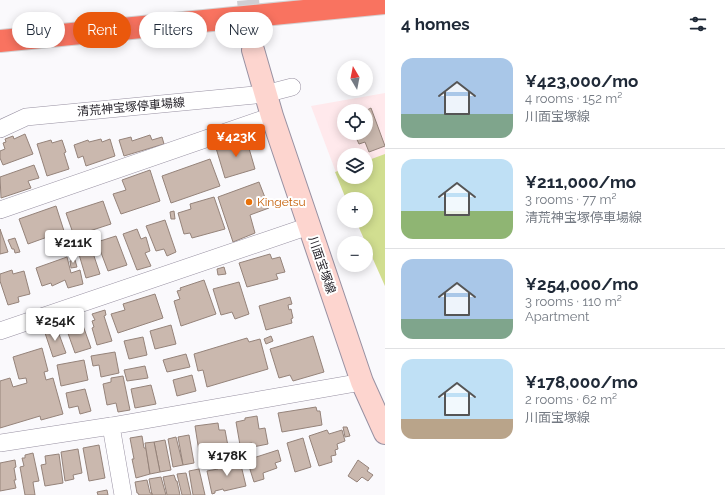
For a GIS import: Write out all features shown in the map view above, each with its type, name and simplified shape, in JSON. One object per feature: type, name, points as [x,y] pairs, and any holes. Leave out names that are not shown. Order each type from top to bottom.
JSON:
[{"type":"highway","points":[[0,41],[385,3]]},
{"type":"street","name":"川面宝塚線","points":[[253,50],[272,116],[362,382],[385,433]]},
{"type":"street","name":"清荒神宝塚停車場線","points":[[0,128],[26,117],[265,94],[292,87]]},
{"type":"street","points":[[0,210],[272,116]]},
{"type":"street","points":[[0,330],[309,226]]},
{"type":"street","points":[[0,443],[111,426],[362,382]]},
{"type":"street","points":[[111,426],[123,495]]},
{"type":"shaded area","points":[[385,93],[385,286],[373,259],[373,236],[363,236],[359,228],[373,228],[373,192],[343,192],[340,184],[373,184],[373,148],[337,148],[337,175],[311,106]]},
{"type":"green space","points":[[385,154],[385,286],[373,259],[373,236],[363,236],[359,228],[373,228],[373,192],[343,192],[340,184],[373,184],[373,158]]},
{"type":"building","points":[[373,113],[385,146],[373,150],[373,148],[367,148],[365,142],[359,144],[357,140],[373,140]]},
{"type":"building","points":[[25,134],[33,154],[3,165],[0,158],[0,151],[5,149],[3,143],[6,142],[5,139],[13,136],[14,139]]},
{"type":"building","points":[[150,135],[152,140],[162,137],[164,144],[124,156],[119,140],[131,137],[132,141]]},
{"type":"building","points":[[246,138],[255,169],[225,178],[216,148]]},
{"type":"building","points":[[101,139],[102,142],[110,139],[115,156],[86,166],[83,156],[78,158],[74,145],[88,140],[89,142]]},
{"type":"building","points":[[51,140],[52,143],[62,140],[69,169],[47,176],[37,144]]},
{"type":"building","points":[[210,159],[220,186],[171,203],[162,176]]},
{"type":"building","points":[[34,165],[39,178],[28,181],[31,188],[1,198],[0,177]]},
{"type":"building","points":[[150,170],[160,201],[121,214],[113,194],[126,190],[122,180]]},
{"type":"building","points":[[259,182],[269,208],[250,215],[255,233],[233,242],[218,197]]},
{"type":"building","points":[[214,197],[225,229],[192,238],[190,233],[184,234],[178,213],[191,209],[190,204]]},
{"type":"building","points":[[103,201],[111,224],[74,236],[66,213]]},
{"type":"building","points":[[56,206],[64,231],[28,244],[19,219]]},
{"type":"building","points":[[174,211],[175,219],[171,219],[170,212]]},
{"type":"building","points":[[165,220],[176,252],[167,256],[164,249],[156,251],[146,226]]},
{"type":"building","points":[[0,229],[8,252],[0,254]]},
{"type":"building","points":[[137,229],[141,239],[146,237],[150,251],[145,253],[151,266],[137,270],[123,234]]},
{"type":"building","points":[[116,236],[127,265],[108,271],[97,242]]},
{"type":"building","points":[[15,238],[20,252],[15,253],[8,240]]},
{"type":"building","points":[[91,247],[100,274],[86,278],[78,251]]},
{"type":"building","points":[[270,254],[272,259],[280,257],[285,272],[276,274],[278,279],[247,287],[239,263]]},
{"type":"building","points":[[67,257],[71,273],[80,270],[83,284],[68,288],[65,280],[52,286],[51,283],[42,286],[36,268]]},
{"type":"building","points":[[75,260],[77,267],[71,268],[70,261]]},
{"type":"building","points":[[224,267],[226,274],[218,275],[217,269]]},
{"type":"building","points":[[12,270],[13,274],[24,271],[30,294],[18,297],[19,302],[8,305],[0,281],[0,274]]},
{"type":"building","points":[[204,280],[216,314],[181,326],[174,301],[180,299],[177,291],[181,290],[180,288]]},
{"type":"building","points":[[239,282],[249,314],[235,319],[232,312],[221,315],[213,289]]},
{"type":"building","points":[[155,294],[163,318],[118,333],[111,314],[125,310],[123,304]]},
{"type":"building","points":[[290,297],[292,304],[288,305],[289,310],[291,309],[293,318],[291,319],[292,323],[266,330],[259,306]]},
{"type":"building","points":[[105,310],[106,315],[104,316],[112,341],[97,345],[92,328],[94,327],[92,321],[95,320],[92,314]]},
{"type":"building","points":[[81,320],[91,348],[75,353],[65,325]]},
{"type":"building","points":[[171,325],[176,344],[155,349],[150,331]]},
{"type":"building","points":[[56,326],[66,353],[53,357],[44,330]]},
{"type":"building","points":[[271,336],[273,341],[266,344],[264,339]]},
{"type":"building","points":[[313,336],[324,372],[293,381],[290,375],[279,378],[270,349]]},
{"type":"building","points":[[143,337],[147,355],[129,359],[124,341]]},
{"type":"building","points":[[247,338],[249,342],[260,339],[268,369],[207,387],[203,370],[198,371],[194,354]]},
{"type":"building","points":[[42,348],[48,371],[44,372],[46,380],[53,378],[63,414],[41,420],[40,416],[0,428],[0,381],[10,378],[13,387],[27,383],[26,378],[19,379],[13,357]]},
{"type":"building","points":[[115,352],[119,373],[101,377],[99,365],[93,366],[91,356]]},
{"type":"building","points":[[186,354],[190,367],[167,372],[163,360]]},
{"type":"building","points":[[84,360],[88,380],[61,386],[57,365]]},
{"type":"building","points":[[145,366],[148,378],[127,381],[124,370]]},
{"type":"building","points":[[192,375],[196,391],[177,396],[173,380]]},
{"type":"building","points":[[123,376],[130,410],[118,412],[116,403],[107,405],[103,384],[111,382],[111,378]]},
{"type":"building","points":[[151,385],[156,404],[135,408],[131,389]]},
{"type":"building","points":[[85,389],[91,411],[80,414],[78,406],[69,408],[66,393]]},
{"type":"building","points":[[316,407],[317,411],[320,411],[322,425],[282,432],[278,413]]},
{"type":"building","points":[[257,416],[259,429],[265,428],[268,444],[253,447],[252,443],[240,445],[236,422],[245,420],[245,418]]},
{"type":"building","points":[[218,423],[219,430],[225,430],[230,457],[221,458],[220,454],[200,458],[195,426]]},
{"type":"building","points":[[343,427],[347,427],[350,436],[345,437]]},
{"type":"building","points":[[327,430],[329,434],[342,430],[345,441],[337,444],[338,449],[335,450],[336,455],[331,456],[332,462],[319,466],[309,436]]},
{"type":"building","points":[[189,435],[194,463],[183,465],[178,437]]},
{"type":"building","points":[[142,436],[144,448],[146,448],[150,474],[136,478],[130,438]]},
{"type":"building","points":[[176,437],[183,465],[173,467],[168,439]]},
{"type":"building","points":[[303,438],[311,467],[295,472],[287,443]]},
{"type":"building","points":[[165,440],[171,470],[160,472],[154,442]]},
{"type":"building","points":[[154,442],[160,472],[150,474],[145,443]]},
{"type":"building","points":[[99,445],[105,478],[89,481],[83,448]]},
{"type":"building","points":[[78,449],[82,473],[73,475],[74,479],[65,481],[61,452]]},
{"type":"building","points":[[278,450],[281,461],[275,463],[277,468],[263,473],[264,479],[254,482],[247,460]]},
{"type":"building","points":[[33,453],[39,481],[33,482],[35,495],[25,495],[20,467],[24,466],[22,458],[25,458],[25,455]]},
{"type":"building","points":[[59,454],[63,483],[45,486],[41,465],[46,464],[45,456]]},
{"type":"building","points":[[15,460],[16,467],[14,468],[16,480],[14,480],[16,488],[0,491],[0,463]]},
{"type":"building","points":[[358,460],[369,468],[367,471],[373,475],[368,481],[362,477],[357,482],[348,476]]},
{"type":"building","points":[[240,461],[246,486],[224,491],[223,489],[215,491],[215,493],[212,494],[207,471],[218,469],[218,466]]},
{"type":"building","points":[[199,469],[205,495],[193,495],[189,471]]},
{"type":"building","points":[[186,473],[191,495],[182,495],[177,474]]},
{"type":"building","points":[[174,475],[180,495],[167,495],[163,477]]},
{"type":"building","points":[[161,477],[166,495],[152,495],[149,479]]},
{"type":"building","points":[[147,480],[150,493],[152,493],[152,495],[139,495],[137,493],[135,482]]},
{"type":"building","points":[[107,490],[108,495],[98,495],[97,492]]},
{"type":"tunnel","points":[[248,0],[253,50]]},
{"type":"place","name":"Kingetsu","points":[[249,202]]}]
